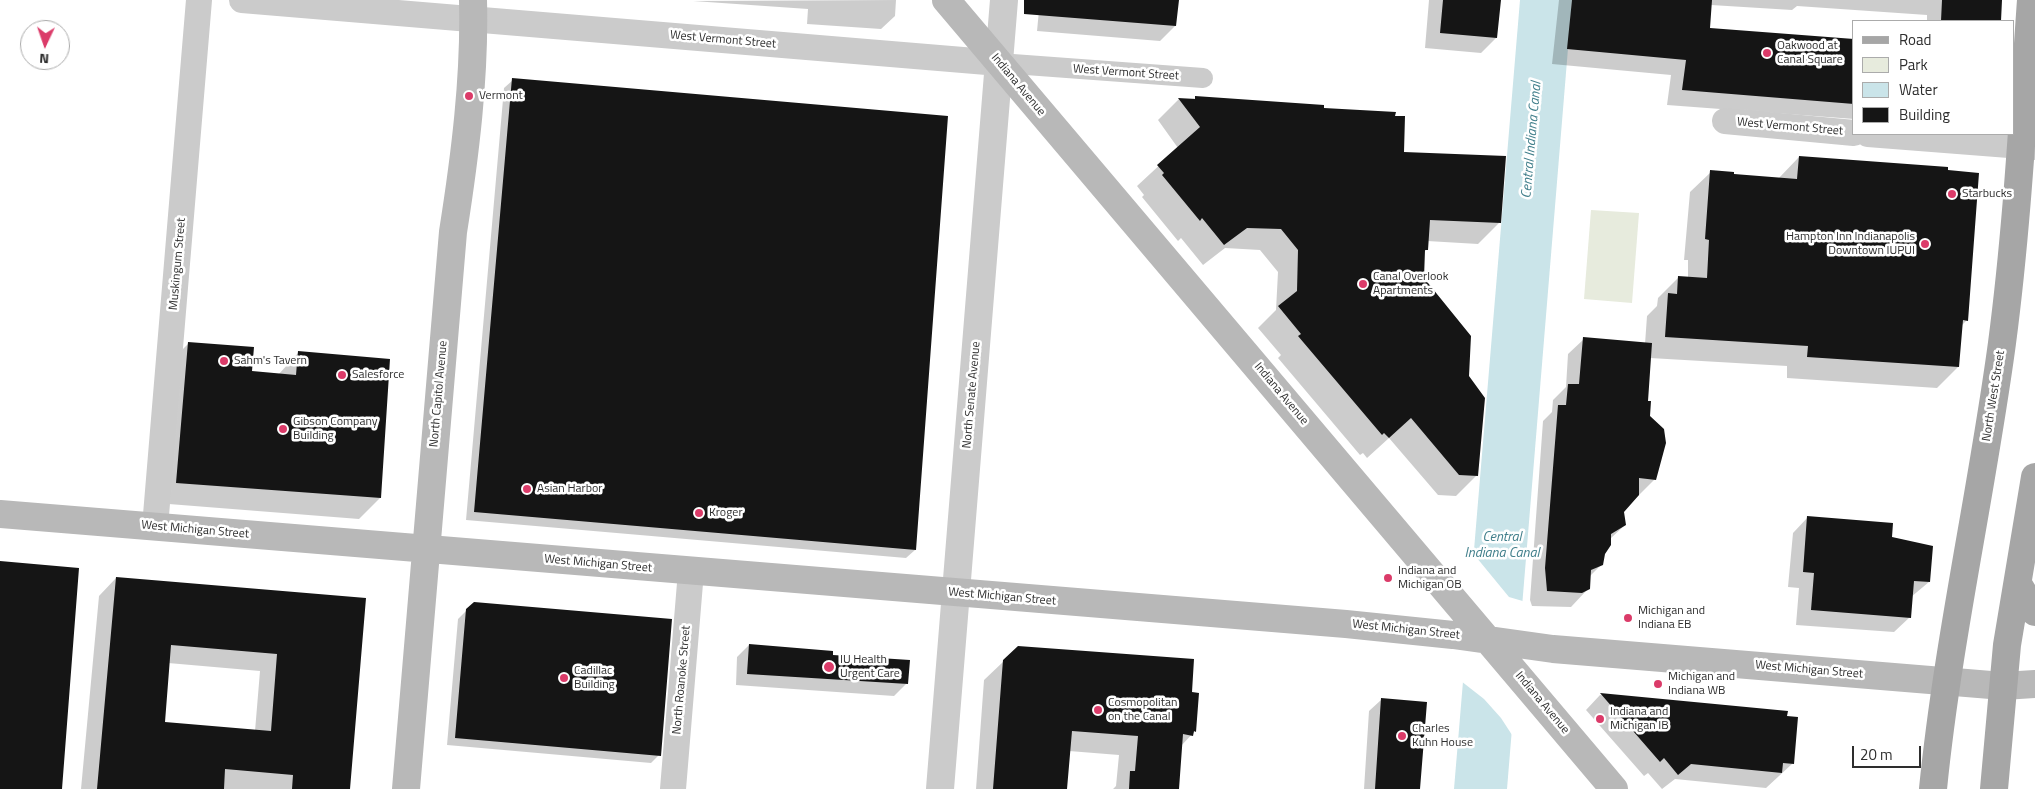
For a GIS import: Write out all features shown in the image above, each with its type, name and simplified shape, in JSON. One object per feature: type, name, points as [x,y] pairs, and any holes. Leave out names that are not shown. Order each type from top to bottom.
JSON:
[{"type":"main road","name":"Indiana Avenue","points":[[946,0],[1456,600],[1614,789]]},
{"type":"main road","name":"North West Street","points":[[1933,789],[1946,681],[2002,342],[2028,147],[2031,0]]},
{"type":"main road","name":"North Capitol Avenue","points":[[406,789],[453,232],[463,171],[473,9]]},
{"type":"main road","points":[[1994,789],[2007,645],[2035,478]]},
{"type":"main road","name":"West Michigan Street","points":[[0,514],[1453,635],[1536,647],[2003,686],[2035,684]]},
{"type":"main road","points":[[2018,584],[2035,612]]},
{"type":"main road","name":"West Michigan Street","points":[[2003,686],[2035,701]]},
{"type":"street","name":"Muskingum Street","points":[[155,527],[199,0]]},
{"type":"street","name":"West Vermont Street","points":[[242,0],[473,9],[999,63],[1203,78]]},
{"type":"street","name":"North Senate Avenue","points":[[940,789],[1004,0]]},
{"type":"street","name":"West Vermont Street","points":[[1726,121],[1852,133]]},
{"type":"street","points":[[1880,135],[2028,147]]},
{"type":"street","name":"North Roanoke Street","points":[[672,789],[691,571]]},
{"type":"green space","points":[[1591,210],[1639,213],[1632,303],[1584,299]]},
{"type":"water","name":"Central Indiana Canal","points":[[1520,0],[1572,0],[1507,789],[1454,789]]},
{"type":"pier","points":[[1472,552],[1509,597],[1526,602],[1514,738],[1501,718],[1484,699],[1461,681]]},
{"type":"building","points":[[1024,0],[1179,0],[1176,26],[1024,14]]},
{"type":"building","points":[[1443,0],[1501,0],[1497,38],[1440,33]]},
{"type":"building","name":"Oakwood at Canal Square","points":[[1572,0],[1712,0],[1710,28],[1852,39],[1852,104],[1682,90],[1686,60],[1567,49]]},
{"type":"building","points":[[1942,0],[2002,0],[2001,20],[1941,20]]},
{"type":"building","points":[[512,78],[948,116],[916,550],[474,512]]},
{"type":"building","name":"Canal Overlook Apartments","points":[[1195,96],[1324,105],[1324,108],[1396,112],[1395,116],[1405,116],[1404,152],[1506,156],[1501,223],[1430,220],[1428,250],[1425,250],[1424,278],[1471,336],[1469,376],[1485,398],[1478,476],[1459,475],[1411,418],[1389,438],[1384,433],[1382,435],[1298,336],[1301,334],[1278,306],[1297,291],[1298,250],[1281,229],[1247,228],[1224,245],[1202,218],[1200,221],[1162,175],[1164,173],[1157,165],[1200,127],[1178,98],[1195,99]]},
{"type":"building","points":[[1799,156],[1948,167],[1948,170],[1979,173],[1968,321],[1963,320],[1959,367],[1807,357],[1808,346],[1665,337],[1668,293],[1677,294],[1678,276],[1707,278],[1709,240],[1705,239],[1710,170],[1734,172],[1734,174],[1797,179]]},
{"type":"building","points":[[1583,337],[1652,343],[1648,401],[1651,401],[1650,416],[1664,429],[1666,443],[1656,480],[1639,478],[1639,495],[1624,512],[1626,525],[1611,534],[1611,545],[1605,554],[1603,565],[1591,570],[1590,589],[1582,593],[1547,591],[1545,568],[1558,405],[1566,405],[1568,384],[1579,384]]},
{"type":"building","name":"Gibson Company Building","points":[[188,342],[254,347],[252,371],[296,375],[298,351],[390,359],[381,498],[176,483]]},
{"type":"building","points":[[1807,516],[1893,523],[1892,537],[1933,546],[1930,582],[1914,581],[1911,618],[1811,610],[1814,573],[1803,572]]},
{"type":"building","points":[[0,561],[79,568],[62,789],[0,789]]},
{"type":"building","points":[[116,577],[366,598],[350,789],[292,789],[293,775],[225,769],[224,789],[97,789]],"holes":[[[171,645],[277,654],[271,731],[165,722]]]},
{"type":"building","name":"Cadillac Building","points":[[474,602],[672,619],[661,756],[455,738],[466,609]]},
{"type":"building","name":"IU Health Urgent Care","points":[[749,644],[833,651],[833,655],[910,660],[908,684],[747,674]]},
{"type":"building","name":"Cosmopolitan on the Canal","points":[[1018,646],[1194,659],[1192,692],[1199,693],[1196,732],[1194,731],[1193,736],[1183,734],[1179,789],[1129,789],[1130,771],[1135,771],[1138,736],[1072,731],[1067,789],[993,789],[1003,660]]},
{"type":"building","points":[[1600,693],[1788,711],[1787,716],[1798,717],[1794,764],[1783,763],[1782,773],[1691,764],[1678,775],[1664,758],[1660,762]]},
{"type":"building","name":"Charles Kuhn House","points":[[1381,698],[1427,702],[1420,789],[1375,789]]},
{"type":"place","name":"Oakwood at Canal Square","points":[[1767,53]]},
{"type":"place","name":"Vermont","points":[[469,96]]},
{"type":"place","name":"Starbucks","points":[[1952,194]]},
{"type":"place","name":"Hampton Inn Indianapolis Downtown IUPUI","points":[[1925,244]]},
{"type":"place","name":"Canal Overlook Apartments","points":[[1363,284]]},
{"type":"place","name":"Sahm's Tavern","points":[[224,361]]},
{"type":"place","name":"Salesforce","points":[[342,375]]},
{"type":"place","name":"Gibson Company Building","points":[[283,429]]},
{"type":"place","name":"Asian Harbor","points":[[527,489]]},
{"type":"place","name":"Kroger","points":[[699,513]]},
{"type":"place","name":"Indiana and Michigan OB","points":[[1388,578]]},
{"type":"place","name":"Michigan and Indiana EB","points":[[1628,618]]},
{"type":"place","name":"IU Health Urgent Care","points":[[829,667]]},
{"type":"place","name":"Cadillac Building","points":[[564,678]]},
{"type":"place","name":"Michigan and Indiana WB","points":[[1658,684]]},
{"type":"place","name":"Cosmopolitan on the Canal","points":[[1098,710]]},
{"type":"place","name":"Indiana and Michigan IB","points":[[1600,719]]},
{"type":"place","name":"Charles Kuhn House","points":[[1402,736]]}]
